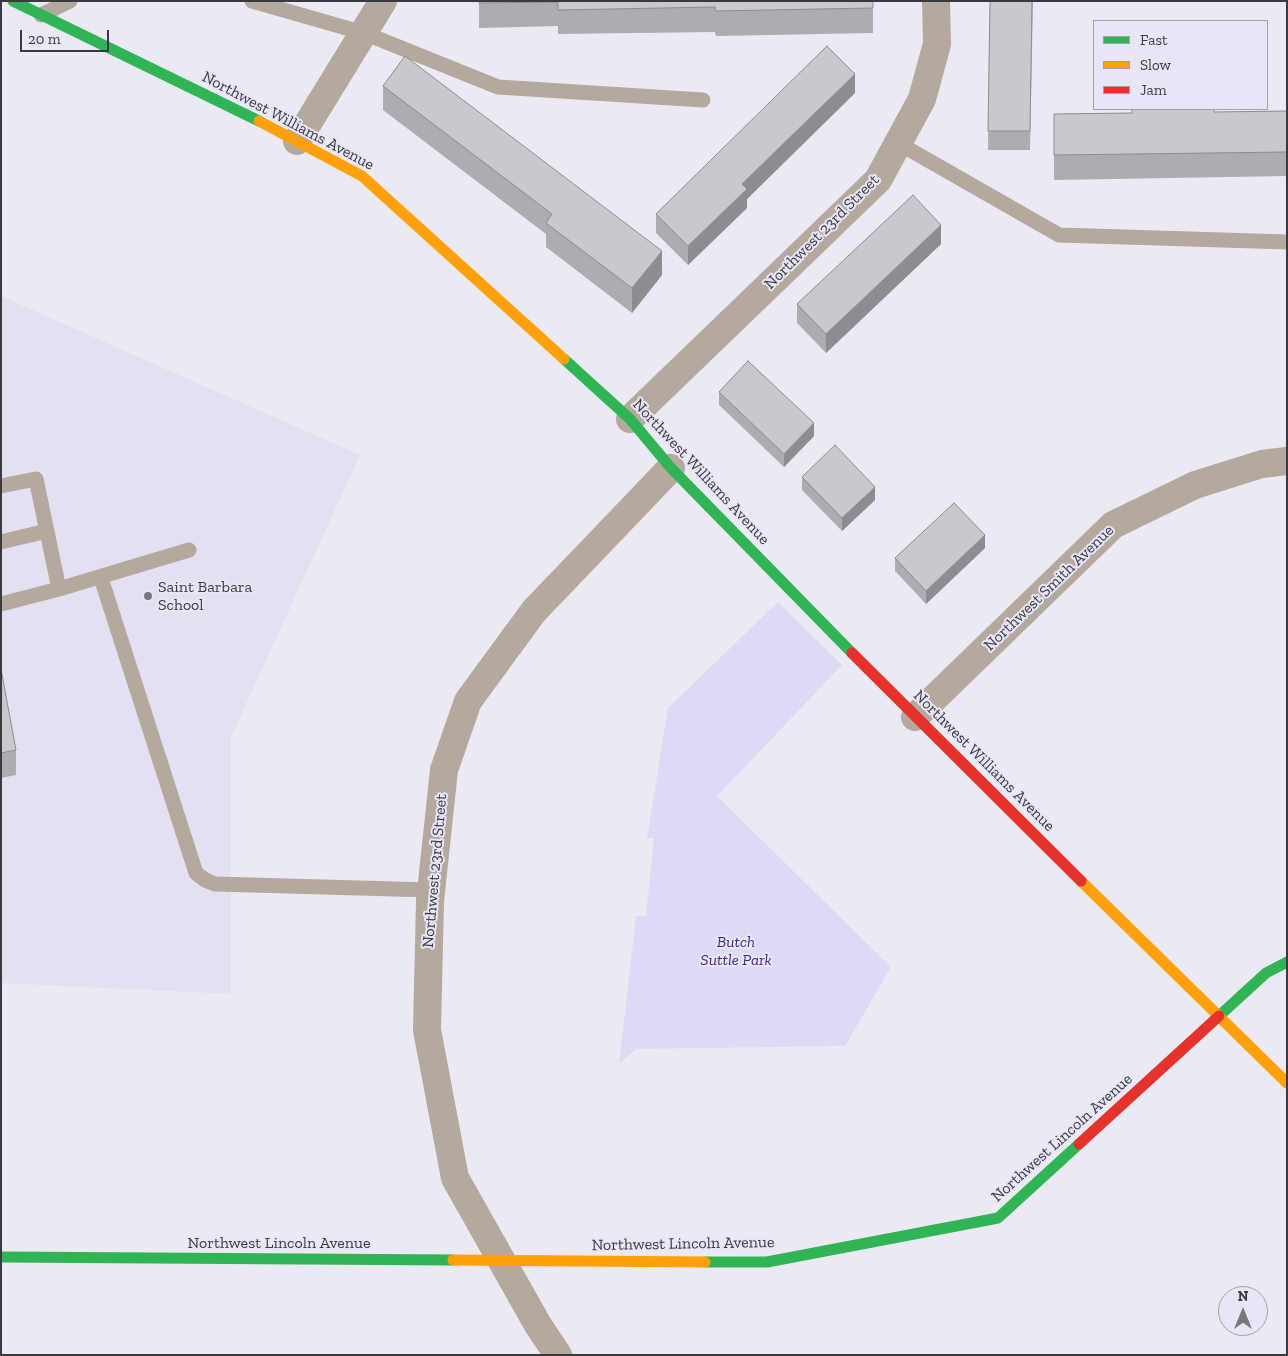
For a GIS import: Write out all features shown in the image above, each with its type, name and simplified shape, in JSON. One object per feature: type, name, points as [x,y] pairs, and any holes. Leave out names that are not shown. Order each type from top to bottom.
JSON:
[{"type":"street","name":"Northwest Williams Avenue","points":[[13,1],[297,141],[362,176],[630,419],[671,468],[916,717],[1219,1016]]},
{"type":"street","points":[[297,141],[383,1]]},
{"type":"street","name":"Northwest 23rd Street","points":[[630,419],[878,180],[922,99],[925,90],[937,44],[936,1]]},
{"type":"street","name":"Northwest Smith Avenue","points":[[916,717],[1113,525],[1195,485],[1262,464],[1287,461]]},
{"type":"street","name":"Northwest 23rd Street","points":[[558,1355],[538,1324],[455,1178],[427,1030],[431,890],[444,770],[468,701],[534,611],[671,468]]},
{"type":"street","points":[[1287,962],[1266,973],[1219,1016],[1287,1083]]},
{"type":"street","name":"Northwest Lincoln Avenue","points":[[1,1257],[767,1262],[998,1218],[1219,1016]]},
{"type":"lane","points":[[41,15],[70,1]]},
{"type":"lane","points":[[252,1],[364,33],[498,87],[703,100]]},
{"type":"lane","points":[[898,143],[1059,235],[1287,242]]},
{"type":"lane","points":[[1,486],[36,479],[59,589]]},
{"type":"lane","points":[[1,542],[47,530]]},
{"type":"lane","points":[[1,604],[101,578],[189,550]]},
{"type":"lane","points":[[101,578],[196,873],[205,880],[215,884],[431,890]]},
{"type":"shaded area","name":"Saint Barbara School","points":[[1,296],[360,455],[231,737],[231,994],[1,983]]},
{"type":"green space","name":"Butch Suttle Park","points":[[778,602],[842,665],[717,796],[891,967],[845,1046],[636,1049],[619,1064],[636,916],[646,916],[654,838],[647,838],[668,708]]},
{"type":"building","points":[[479,1],[873,1],[873,8],[716,11],[715,7],[558,10],[558,2],[479,3]]},
{"type":"building","points":[[990,1],[1032,1],[1030,131],[988,131]]},
{"type":"building","points":[[827,46],[855,74],[742,184],[747,189],[688,246],[656,214]]},
{"type":"building","points":[[405,56],[662,251],[632,288],[546,223],[552,214],[383,86]]},
{"type":"building","points":[[1132,110],[1287,111],[1287,152],[1054,155],[1054,114],[1132,113]]},
{"type":"building","points":[[913,195],[941,225],[826,334],[797,304]]},
{"type":"building","points":[[748,361],[814,423],[784,454],[719,392]]},
{"type":"building","points":[[835,445],[875,487],[842,518],[802,477]]},
{"type":"building","points":[[954,503],[985,535],[926,591],[895,558]]},
{"type":"building","points":[[1,669],[16,750],[1,753]]},
{"type":"traffic: fast","points":[[13,1],[259,121]]},
{"type":"traffic: fast","points":[[564,359],[630,419],[671,468],[852,653]]},
{"type":"traffic: fast","points":[[1219,1016],[1266,973],[1287,962]]},
{"type":"traffic: fast","points":[[705,1262],[767,1262],[998,1218],[1079,1144]]},
{"type":"traffic: fast","points":[[1,1257],[453,1260]]},
{"type":"traffic: slow","points":[[259,121],[362,176],[564,359]]},
{"type":"traffic: slow","points":[[1081,881],[1287,1083]]},
{"type":"traffic: slow","points":[[453,1260],[705,1262]]},
{"type":"traffic: jam","points":[[852,653],[1081,881]]},
{"type":"traffic: jam","points":[[1079,1144],[1219,1016]]},
{"type":"place","name":"Saint Barbara School","points":[[148,596]]}]
